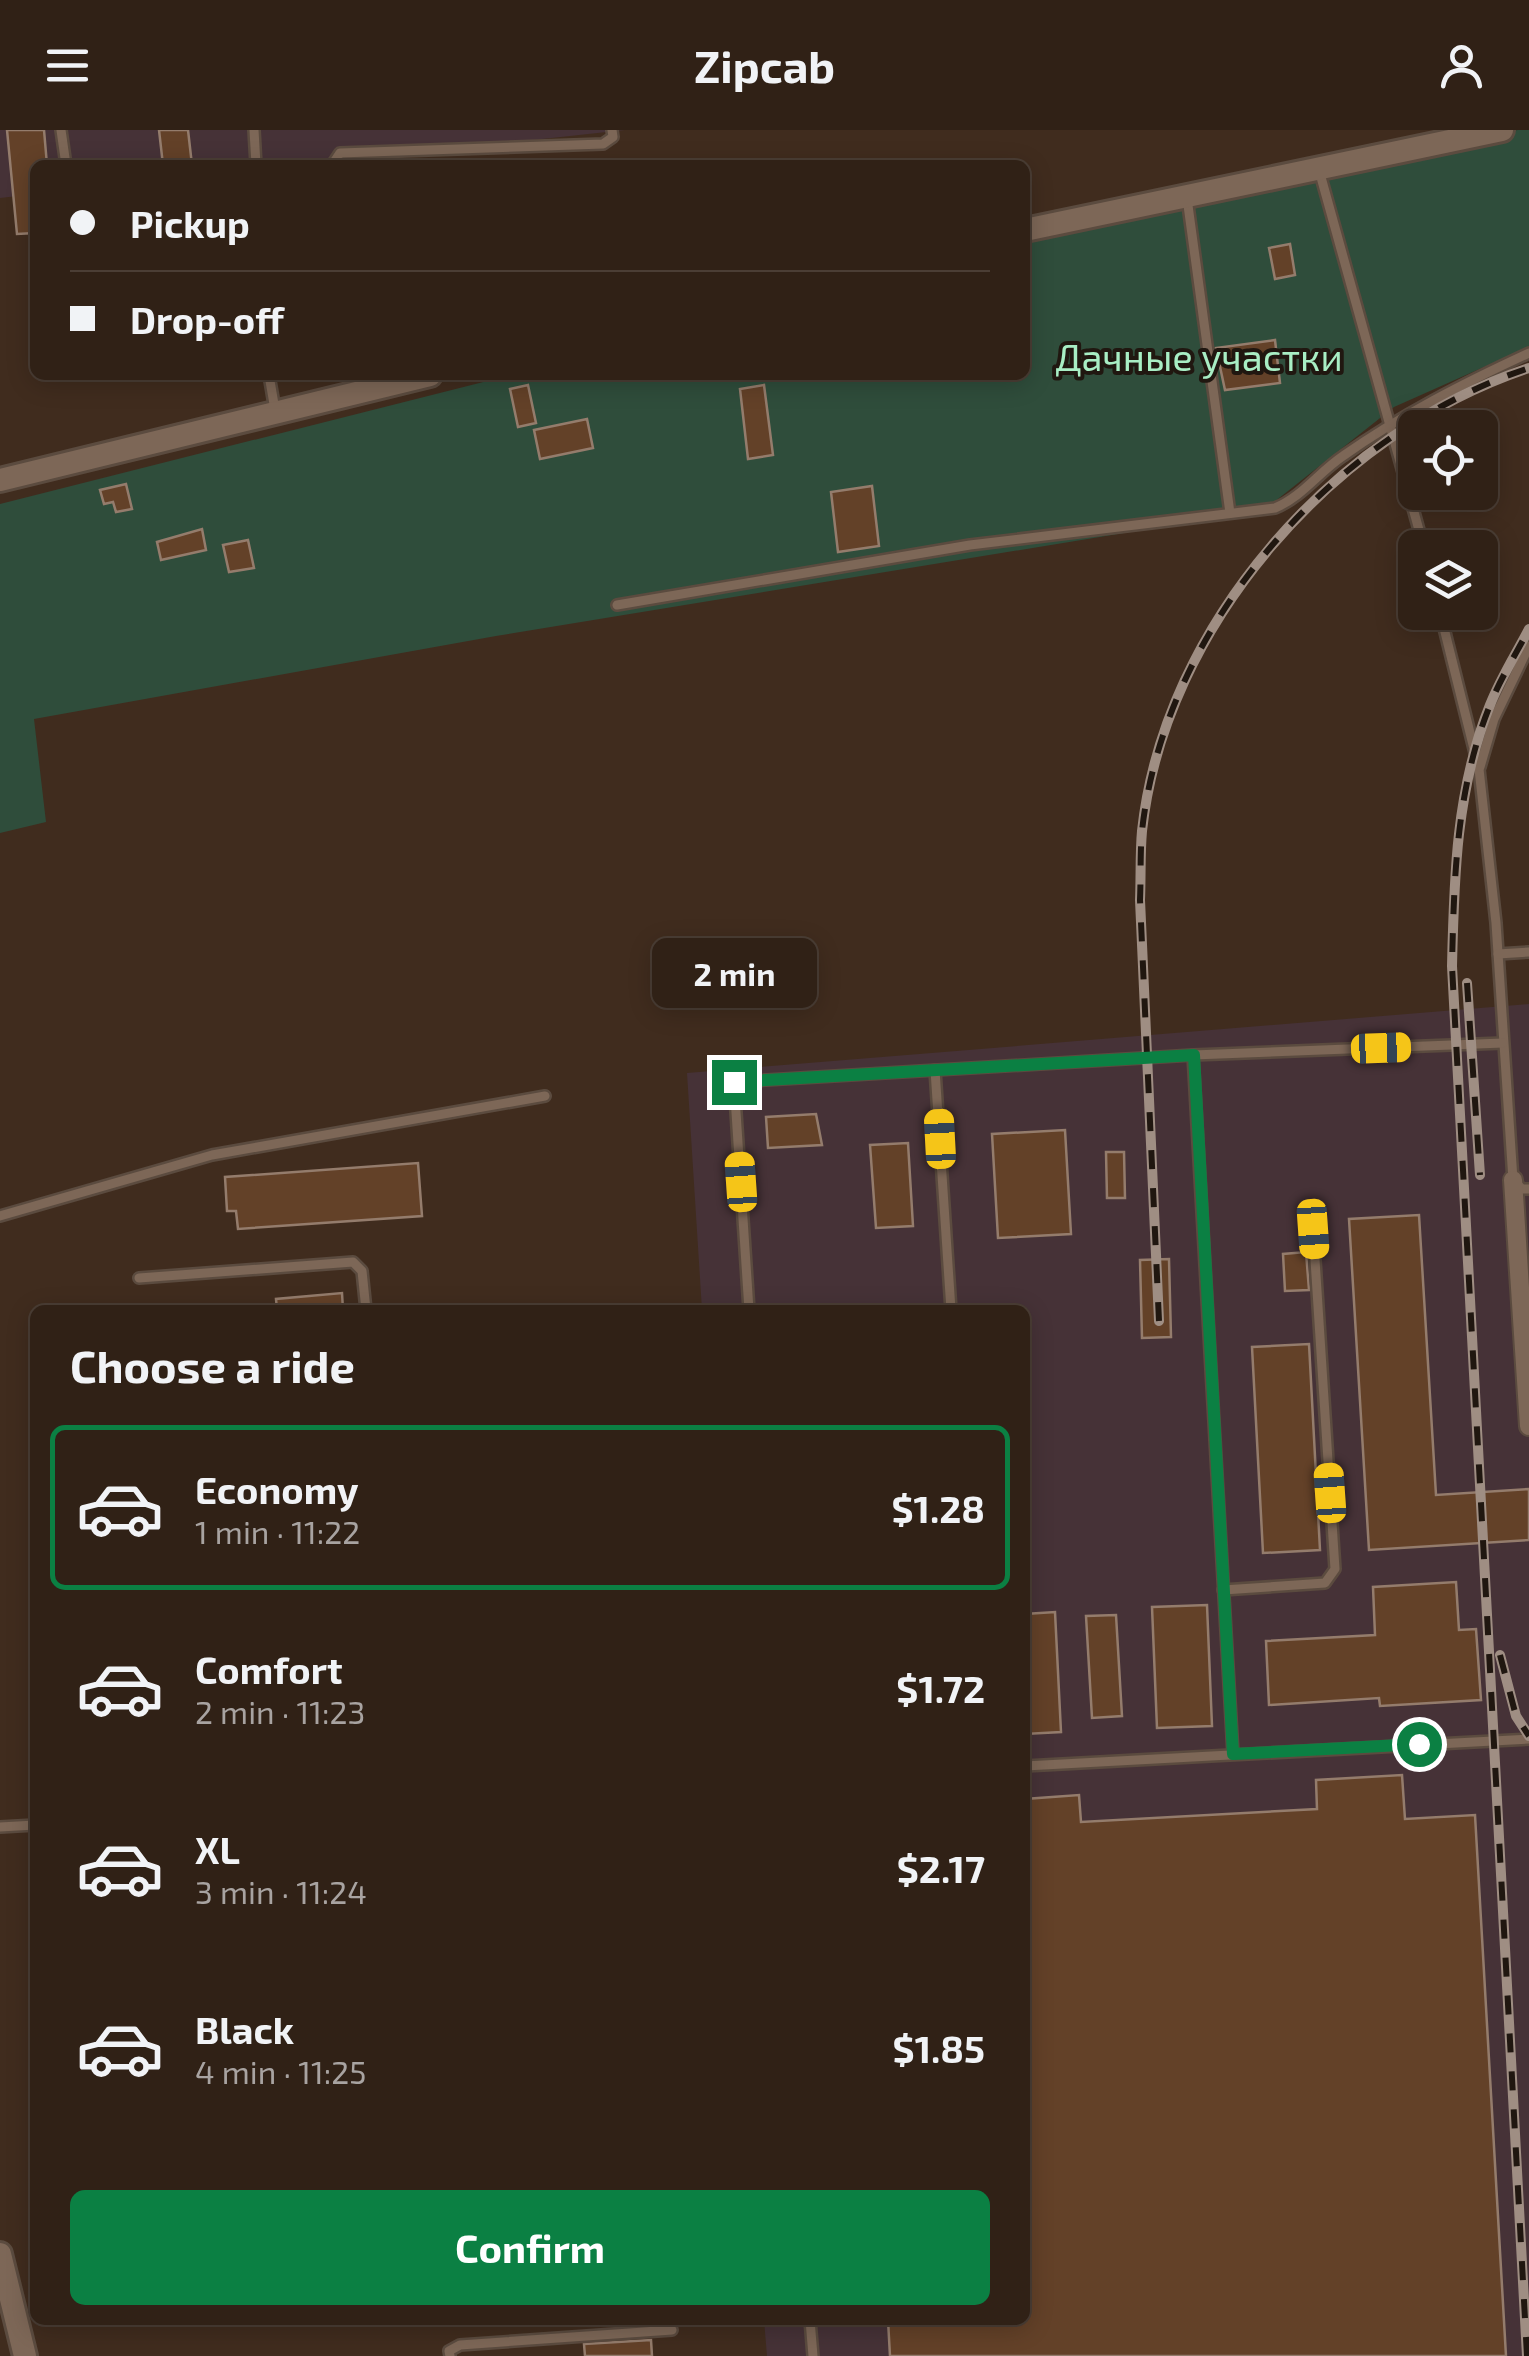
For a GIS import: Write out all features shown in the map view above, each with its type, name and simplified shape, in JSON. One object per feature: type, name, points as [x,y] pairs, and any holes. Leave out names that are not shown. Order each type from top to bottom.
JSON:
[{"type":"main road","points":[[1030,229],[1502,130]]},
{"type":"main road","points":[[0,480],[410,380]]},
{"type":"main road","points":[[0,2254],[24,2356]]},
{"type":"street","points":[[1521,1184],[1529,1426]]},
{"type":"lane","points":[[61,130],[65,160]]},
{"type":"lane","points":[[254,130],[256,160]]},
{"type":"lane","points":[[335,160],[340,153],[603,144],[613,137],[612,130]]},
{"type":"lane","points":[[1318,168],[1419,530]]},
{"type":"lane","points":[[1186,196],[1230,513]]},
{"type":"lane","points":[[618,606],[970,545],[1275,508],[1289,502],[1340,458],[1389,426],[1456,386],[1529,353]]},
{"type":"lane","points":[[270,380],[275,413]]},
{"type":"lane","points":[[1444,630],[1479,769],[1503,1043],[1521,1184]]},
{"type":"lane","points":[[1479,769],[1494,719],[1529,646]]},
{"type":"lane","points":[[1498,954],[1529,952]]},
{"type":"lane","points":[[749,1305],[734,1082],[1194,1055],[1503,1043]]},
{"type":"lane","points":[[1194,1055],[1233,1754]]},
{"type":"lane","points":[[935,1070],[950,1305]]},
{"type":"lane","points":[[0,1216],[212,1156],[545,1096]]},
{"type":"lane","points":[[1223,1590],[1325,1583],[1335,1569],[1313,1229]]},
{"type":"lane","points":[[138,1278],[353,1262],[362,1271],[365,1305]]},
{"type":"lane","points":[[1030,1766],[1529,1739]]},
{"type":"lane","points":[[0,1827],[30,1825]]},
{"type":"lane","points":[[810,2325],[812,2356]]},
{"type":"lane","points":[[450,2356],[449,2351],[460,2344],[672,2330]]},
{"type":"shaded area","points":[[0,130],[625,130],[347,160],[30,160],[30,195],[0,198]]},
{"type":"shaded area","points":[[1529,1004],[1529,2356],[767,2356],[764,2325],[1030,2325],[1030,1305],[702,1305],[687,1073]]},
{"type":"green space","name":"Дачные участки","points":[[1529,130],[1529,347],[1394,407],[1264,510],[496,636],[34,719],[46,822],[0,833],[0,504],[491,380],[1030,380],[1030,238],[1252,179]]},
{"type":"building","points":[[7,130],[44,130],[47,160],[30,160],[30,233],[17,234]]},
{"type":"building","points":[[159,130],[188,130],[191,160],[162,160]]},
{"type":"building","points":[[1290,244],[1295,275],[1275,279],[1269,248]]},
{"type":"building","points":[[1275,340],[1280,383],[1225,390],[1216,348]]},
{"type":"building","points":[[528,385],[536,423],[518,427],[510,389]]},
{"type":"building","points":[[764,385],[773,455],[748,459],[740,389]]},
{"type":"building","points":[[587,419],[593,448],[540,459],[534,430]]},
{"type":"building","points":[[126,484],[132,509],[116,512],[113,502],[104,504],[100,490]]},
{"type":"building","points":[[872,486],[879,546],[838,552],[831,492]]},
{"type":"building","points":[[202,529],[206,550],[161,560],[157,542]]},
{"type":"building","points":[[248,540],[254,568],[229,572],[223,545]]},
{"type":"building","points":[[816,1114],[822,1145],[768,1148],[766,1117]]},
{"type":"building","points":[[1065,1130],[1071,1234],[998,1238],[992,1134]]},
{"type":"building","points":[[908,1143],[913,1226],[876,1228],[870,1145]]},
{"type":"building","points":[[1106,1152],[1124,1152],[1125,1198],[1107,1198]]},
{"type":"building","points":[[418,1163],[422,1216],[238,1229],[236,1211],[227,1211],[225,1177]]},
{"type":"building","points":[[1419,1215],[1436,1495],[1529,1489],[1529,1540],[1369,1550],[1349,1219]]},
{"type":"building","points":[[1306,1252],[1309,1290],[1285,1291],[1283,1254]]},
{"type":"building","points":[[1169,1259],[1171,1337],[1142,1338],[1140,1260]]},
{"type":"building","points":[[342,1293],[343,1305],[277,1305],[276,1299]]},
{"type":"building","points":[[1309,1344],[1320,1550],[1263,1553],[1252,1347]]},
{"type":"building","points":[[1456,1582],[1459,1630],[1476,1629],[1481,1700],[1380,1706],[1379,1698],[1269,1705],[1266,1641],[1375,1635],[1373,1587]]},
{"type":"building","points":[[1207,1605],[1212,1726],[1157,1728],[1152,1607]]},
{"type":"building","points":[[1055,1612],[1061,1732],[1030,1734],[1030,1614]]},
{"type":"building","points":[[1116,1615],[1122,1716],[1092,1718],[1086,1616]]},
{"type":"building","points":[[1402,1775],[1405,1819],[1475,1815],[1506,2356],[890,2356],[888,2325],[1030,2325],[1030,1799],[1079,1795],[1081,1822],[1317,1809],[1316,1780]]},
{"type":"building","points":[[651,2340],[652,2356],[585,2356],[584,2344]]},
{"type":"railway","points":[[1159,1321],[1141,848],[1157,755],[1184,681],[1223,611],[1271,547],[1327,489],[1390,439],[1458,398],[1529,368]]},
{"type":"railway","points":[[1527,2356],[1452,966],[1459,834],[1470,769],[1494,695],[1529,629]]},
{"type":"railway","points":[[1467,983],[1480,1175]]},
{"type":"railway","points":[[1500,1655],[1516,1716],[1529,1736]]},
{"type":"route","points":[[734,1082],[1194,1055],[1233,1754],[1419,1744]]}]
